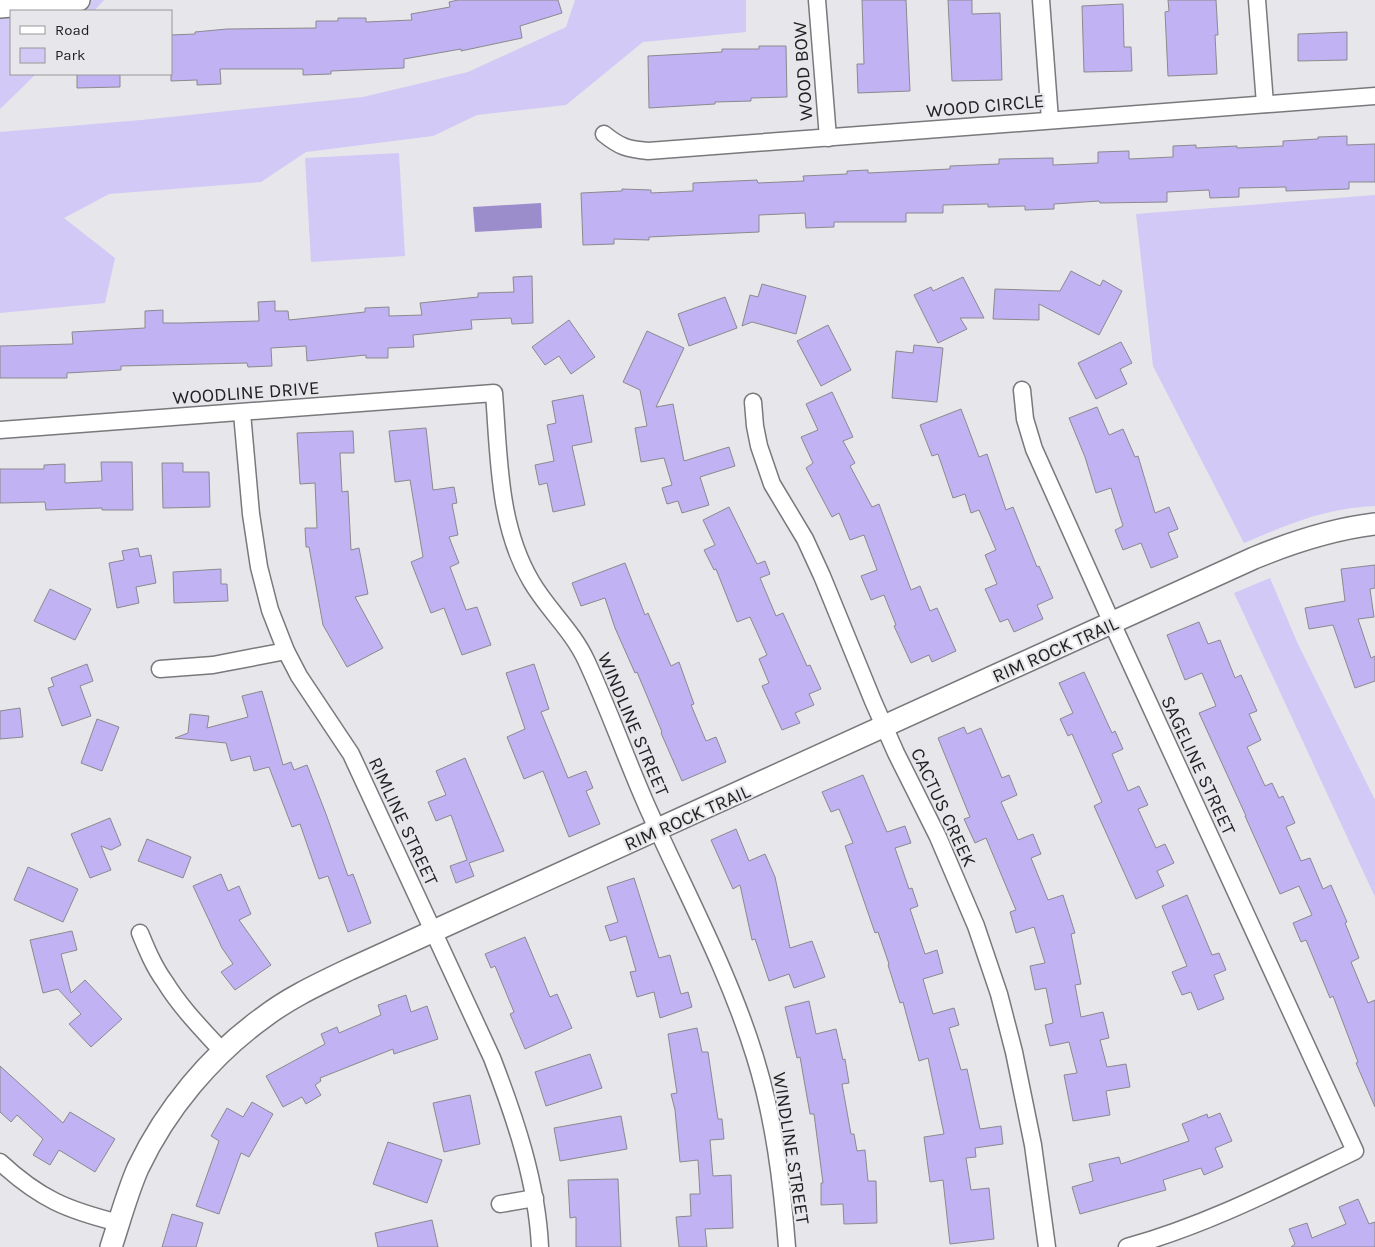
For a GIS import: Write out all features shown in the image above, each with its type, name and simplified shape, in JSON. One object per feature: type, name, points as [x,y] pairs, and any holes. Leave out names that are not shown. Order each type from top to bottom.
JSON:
[{"type":"street","points":[[0,7],[78,0]]},
{"type":"street","name":"WOOD BOW","points":[[817,0],[828,138]]},
{"type":"street","points":[[1041,0],[1050,120]]},
{"type":"street","points":[[1258,0],[1265,104]]},
{"type":"street","name":"WOOD CIRCLE","points":[[604,134],[617,144],[629,149],[648,151],[1375,96]]},
{"type":"street","name":"SAGELINE STREET","points":[[1022,390],[1025,419],[1034,449],[1112,624],[1355,1151],[1223,1214],[1158,1238],[1127,1247]]},
{"type":"street","name":"WOODLINE DRIVE","points":[[0,430],[494,393]]},
{"type":"street","name":"WINDLINE STREET","points":[[494,393],[501,494],[517,552],[531,581],[572,635],[585,658],[658,830],[729,984],[755,1056],[766,1094],[776,1148],[787,1247]]},
{"type":"street","name":"CACTUS CREEK","points":[[753,402],[758,446],[772,484],[805,539],[884,727],[942,846],[976,926],[999,994],[1014,1052],[1033,1145],[1047,1247]]},
{"type":"street","name":"RIMLINE STREET","points":[[242,412],[251,514],[259,567],[270,610],[298,676],[351,754],[492,1058],[511,1106],[535,1198],[540,1247]]},
{"type":"street","name":"RIM ROCK TRAIL","points":[[111,1247],[134,1178],[152,1142],[187,1090],[223,1052],[263,1017],[287,1001],[333,977],[1282,547],[1325,533],[1375,524]]},
{"type":"street","points":[[160,669],[214,665],[286,651]]},
{"type":"street","points":[[140,933],[163,981],[179,1003],[223,1052]]},
{"type":"street","points":[[0,1162],[29,1187],[56,1203],[83,1214],[119,1223]]},
{"type":"street","points":[[500,1204],[535,1198]]},
{"type":"green space","points":[[10,0],[104,0],[95,10],[10,10],[10,75],[35,75],[0,109],[0,11]]},
{"type":"green space","points":[[575,0],[746,0],[746,32],[643,42],[566,105],[477,115],[433,136],[306,152],[261,182],[109,194],[64,218],[115,258],[105,303],[0,313],[0,132],[141,120],[363,97],[468,72],[566,27]]},
{"type":"green space","points":[[399,153],[405,256],[311,262],[305,158]]},
{"type":"green space","points":[[1375,195],[1375,506],[1340,510],[1308,518],[1244,543],[1153,366],[1136,214]]},
{"type":"green space","points":[[1270,578],[1297,642],[1375,800],[1375,897],[1234,593]]},
{"type":"shaded area","points":[[541,203],[542,228],[475,232],[473,207]]},
{"type":"building","points":[[458,0],[558,0],[562,13],[520,26],[522,38],[461,51],[461,49],[404,59],[404,68],[331,71],[331,74],[303,75],[303,69],[220,69],[221,84],[197,85],[197,80],[171,81],[172,35],[195,34],[195,32],[227,29],[316,28],[316,21],[338,21],[338,18],[366,18],[366,22],[412,20],[411,14],[450,7],[449,2]]},
{"type":"building","points":[[862,0],[906,0],[910,91],[858,93],[857,64],[864,64]]},
{"type":"building","points":[[948,0],[972,0],[972,14],[1000,13],[1002,80],[952,81]]},
{"type":"building","points":[[1168,0],[1216,0],[1218,35],[1215,35],[1217,74],[1168,76],[1165,12],[1169,11]]},
{"type":"building","points":[[1123,4],[1124,47],[1131,47],[1132,71],[1084,72],[1082,6]]},
{"type":"building","points":[[1347,32],[1347,60],[1298,61],[1298,34]]},
{"type":"building","points":[[759,46],[786,46],[787,97],[751,98],[751,101],[649,108],[648,56],[722,52],[722,49],[759,49]]},
{"type":"building","points":[[77,75],[120,75],[120,87],[77,88]]},
{"type":"building","points":[[1347,136],[1347,145],[1375,144],[1375,182],[1349,182],[1349,189],[1286,191],[1286,187],[1239,188],[1239,197],[1210,198],[1209,190],[1167,192],[1167,202],[1100,203],[1099,201],[1054,204],[1054,209],[1025,210],[1025,206],[988,207],[988,204],[943,205],[943,213],[906,213],[906,222],[834,222],[834,227],[806,228],[805,213],[759,215],[759,232],[649,237],[649,240],[614,239],[614,244],[583,245],[581,193],[622,191],[622,189],[651,190],[651,193],[693,191],[693,183],[757,180],[758,183],[804,181],[803,176],[847,174],[847,171],[868,170],[868,173],[950,169],[950,166],[999,164],[999,159],[1053,158],[1053,165],[1098,163],[1098,152],[1129,151],[1129,159],[1173,157],[1173,146],[1196,145],[1196,148],[1237,146],[1237,148],[1283,146],[1283,141]]},
{"type":"building","points":[[1071,271],[1100,286],[1103,280],[1122,291],[1099,335],[1039,304],[1039,320],[993,319],[995,289],[1060,291]]},
{"type":"building","points":[[532,276],[533,323],[512,324],[511,318],[471,320],[472,329],[413,335],[414,347],[388,348],[388,358],[366,358],[366,355],[307,361],[306,346],[271,348],[272,366],[248,367],[247,363],[121,366],[121,370],[67,373],[67,378],[0,378],[0,346],[73,344],[72,332],[145,328],[145,311],[163,310],[163,323],[259,321],[258,302],[275,301],[275,311],[288,311],[289,320],[365,312],[365,308],[389,307],[389,316],[422,315],[420,303],[478,297],[478,293],[514,292],[513,277]]},
{"type":"building","points":[[963,277],[984,318],[960,318],[967,329],[938,343],[914,295],[931,287],[933,291]]},
{"type":"building","points":[[762,284],[806,296],[796,334],[752,322],[742,326],[750,295],[758,297]]},
{"type":"building","points":[[725,297],[737,328],[689,346],[678,314]]},
{"type":"building","points":[[569,320],[595,357],[571,374],[559,356],[545,365],[532,347]]},
{"type":"building","points":[[828,325],[851,370],[821,386],[797,341]]},
{"type":"building","points":[[647,331],[684,348],[656,407],[673,404],[684,461],[729,447],[735,466],[700,477],[709,505],[682,513],[678,501],[667,504],[662,488],[672,485],[664,458],[641,462],[635,428],[647,426],[640,390],[623,382]]},
{"type":"building","points":[[1121,342],[1132,363],[1120,369],[1127,384],[1096,399],[1078,363]]},
{"type":"building","points":[[914,345],[943,348],[937,402],[892,398],[896,351],[913,353]]},
{"type":"building","points":[[832,392],[853,437],[843,441],[855,463],[850,466],[872,507],[879,504],[911,590],[920,586],[930,611],[937,608],[956,651],[932,662],[929,655],[911,663],[894,626],[896,625],[884,595],[871,600],[861,576],[877,570],[864,535],[850,540],[839,513],[832,517],[806,468],[813,463],[801,437],[818,430],[806,404]]},
{"type":"building","points":[[583,395],[592,442],[572,446],[585,505],[553,512],[547,483],[539,485],[535,465],[554,461],[547,425],[556,423],[552,401]]},
{"type":"building","points":[[1097,407],[1109,435],[1123,429],[1135,457],[1138,456],[1155,513],[1169,507],[1178,529],[1168,533],[1178,557],[1151,568],[1141,543],[1123,550],[1115,530],[1123,526],[1111,488],[1096,493],[1085,457],[1069,418]]},
{"type":"building","points":[[961,409],[979,457],[987,454],[1006,510],[1013,507],[1037,567],[1039,566],[1053,598],[1037,605],[1043,619],[1014,632],[1008,619],[1000,622],[985,589],[997,584],[985,555],[996,550],[979,510],[971,513],[965,494],[953,498],[938,454],[932,456],[920,425]]},
{"type":"building","points":[[426,428],[433,490],[454,487],[457,503],[452,504],[458,535],[449,537],[459,563],[450,567],[466,610],[477,607],[491,645],[462,655],[444,608],[431,613],[411,562],[423,557],[410,480],[395,482],[389,431]]},
{"type":"building","points":[[353,431],[354,453],[340,453],[342,492],[348,491],[351,550],[359,548],[368,594],[355,597],[383,648],[347,667],[323,625],[309,547],[306,547],[305,528],[317,528],[315,483],[300,484],[297,433]]},
{"type":"building","points":[[101,462],[132,462],[133,510],[102,510],[102,508],[46,510],[45,502],[0,503],[0,469],[44,469],[44,465],[65,464],[65,483],[102,481]]},
{"type":"building","points":[[162,463],[183,463],[183,472],[209,472],[210,507],[163,508]]},
{"type":"building","points":[[729,507],[757,564],[765,561],[770,574],[760,578],[776,616],[783,613],[807,666],[810,665],[821,689],[809,694],[814,705],[795,713],[800,723],[782,730],[762,686],[769,683],[759,659],[767,655],[750,617],[737,622],[716,569],[714,570],[704,550],[715,545],[703,520]]},
{"type":"building","points":[[138,548],[140,557],[151,555],[156,583],[136,587],[139,603],[117,608],[109,563],[124,560],[122,551]]},
{"type":"building","points":[[625,563],[645,615],[648,613],[671,666],[679,662],[694,704],[691,705],[706,741],[716,737],[726,762],[682,781],[637,672],[635,673],[615,628],[605,598],[581,606],[572,583]]},
{"type":"building","points":[[1375,565],[1375,588],[1370,589],[1374,617],[1358,619],[1371,658],[1375,656],[1375,681],[1355,688],[1333,625],[1309,629],[1305,608],[1345,601],[1341,569]]},
{"type":"building","points":[[221,569],[221,584],[227,584],[228,601],[174,603],[173,572]]},
{"type":"building","points":[[50,589],[91,609],[75,640],[34,621]]},
{"type":"building","points":[[1199,622],[1208,644],[1220,640],[1235,678],[1241,675],[1257,711],[1249,714],[1261,740],[1247,747],[1265,786],[1272,783],[1279,798],[1283,796],[1295,823],[1286,827],[1301,861],[1310,858],[1323,889],[1331,885],[1347,922],[1345,923],[1359,958],[1351,962],[1368,1003],[1375,1000],[1375,1107],[1356,1063],[1358,1062],[1333,996],[1330,998],[1306,940],[1301,942],[1293,923],[1312,915],[1299,886],[1280,894],[1199,713],[1216,706],[1202,673],[1185,680],[1167,635]]},
{"type":"building","points":[[87,664],[93,681],[80,686],[91,716],[62,726],[48,688],[54,686],[51,678]]},
{"type":"building","points":[[534,664],[549,709],[541,712],[568,778],[586,771],[593,788],[586,791],[600,824],[569,837],[543,771],[524,779],[507,737],[525,729],[506,673]]},
{"type":"building","points":[[1084,672],[1112,733],[1115,731],[1123,749],[1112,754],[1128,791],[1139,786],[1148,805],[1138,809],[1156,848],[1165,844],[1174,863],[1157,871],[1164,886],[1136,899],[1094,806],[1102,802],[1072,734],[1068,736],[1060,719],[1073,713],[1059,683]]},
{"type":"building","points":[[262,691],[283,765],[291,762],[294,770],[307,765],[348,876],[353,874],[371,923],[348,932],[328,876],[319,879],[300,824],[292,827],[269,767],[254,771],[250,756],[231,761],[226,743],[175,738],[188,733],[190,714],[209,716],[207,728],[248,717],[242,696]]},
{"type":"building","points":[[20,708],[23,737],[0,739],[0,711]]},
{"type":"building","points":[[97,719],[119,727],[102,771],[81,763]]},
{"type":"building","points":[[964,727],[967,734],[981,728],[1002,778],[1009,775],[1017,795],[1001,802],[1018,840],[1033,834],[1041,854],[1031,858],[1048,900],[1063,895],[1075,933],[1071,934],[1081,984],[1075,985],[1081,1017],[1103,1012],[1109,1038],[1100,1040],[1107,1067],[1126,1064],[1130,1087],[1106,1091],[1110,1115],[1073,1121],[1064,1075],[1077,1073],[1069,1042],[1050,1046],[1045,1025],[1053,1023],[1046,988],[1035,990],[1030,966],[1045,963],[1034,927],[1016,933],[1010,912],[1016,910],[986,838],[975,843],[964,819],[970,817],[938,738]]},
{"type":"building","points":[[465,758],[504,851],[469,863],[474,876],[456,883],[450,866],[467,860],[451,815],[436,821],[428,802],[446,795],[436,771]]},
{"type":"building","points":[[863,775],[887,832],[905,826],[911,843],[895,848],[909,889],[912,888],[918,906],[910,909],[925,954],[937,950],[943,973],[923,979],[933,1014],[954,1008],[959,1025],[949,1028],[961,1070],[967,1069],[980,1129],[1001,1126],[1003,1144],[975,1148],[976,1157],[966,1158],[971,1190],[989,1188],[994,1239],[950,1244],[943,1180],[930,1182],[924,1137],[944,1134],[928,1058],[919,1061],[903,1002],[900,1003],[878,932],[875,933],[845,846],[853,843],[839,809],[831,812],[822,792]]},
{"type":"building","points":[[110,818],[121,845],[111,850],[101,846],[111,870],[90,878],[71,834]]},
{"type":"building","points":[[736,829],[749,861],[765,854],[775,877],[790,948],[812,941],[825,977],[794,988],[789,974],[769,981],[755,939],[752,940],[740,885],[733,889],[711,840]]},
{"type":"building","points":[[147,839],[191,857],[183,878],[138,861]]},
{"type":"building","points":[[28,867],[78,889],[63,922],[14,900]]},
{"type":"building","points":[[221,874],[228,891],[239,886],[251,914],[239,920],[271,965],[235,990],[221,972],[233,964],[222,948],[193,886]]},
{"type":"building","points":[[634,878],[659,958],[670,955],[681,994],[688,992],[692,1007],[660,1018],[654,992],[637,997],[630,972],[636,971],[626,936],[610,941],[605,926],[618,922],[607,887]]},
{"type":"building","points":[[1187,895],[1212,955],[1219,953],[1226,970],[1214,975],[1224,999],[1198,1010],[1191,992],[1182,995],[1172,972],[1187,966],[1162,906]]},
{"type":"building","points":[[72,931],[77,950],[61,954],[71,993],[85,980],[122,1019],[91,1047],[69,1024],[81,1014],[58,989],[43,993],[30,940]]},
{"type":"building","points":[[525,937],[550,997],[557,994],[572,1028],[525,1049],[510,1014],[514,1012],[495,966],[491,968],[485,954]]},
{"type":"building","points":[[406,995],[411,1012],[427,1006],[438,1039],[394,1054],[393,1049],[320,1078],[321,1081],[315,1085],[321,1095],[306,1104],[302,1097],[283,1107],[266,1076],[325,1044],[321,1034],[337,1027],[339,1033],[381,1015],[378,1005]]},
{"type":"building","points":[[809,1001],[816,1034],[836,1029],[843,1060],[845,1059],[849,1083],[842,1084],[851,1134],[854,1134],[857,1151],[865,1150],[868,1181],[876,1181],[877,1223],[844,1224],[843,1204],[821,1205],[821,1183],[823,1183],[814,1114],[810,1114],[800,1057],[797,1058],[785,1007]]},
{"type":"building","points":[[697,1028],[702,1052],[708,1052],[718,1119],[722,1119],[724,1139],[710,1140],[713,1176],[731,1175],[733,1228],[705,1229],[707,1247],[679,1247],[676,1217],[691,1216],[690,1194],[700,1194],[698,1160],[680,1162],[675,1110],[671,1094],[677,1093],[668,1034]]},
{"type":"building","points":[[590,1054],[602,1088],[546,1106],[535,1072]]},
{"type":"building","points":[[0,1066],[63,1123],[70,1112],[115,1139],[95,1172],[59,1150],[50,1165],[33,1155],[43,1139],[17,1115],[11,1122],[0,1112]]},
{"type":"building","points":[[470,1095],[480,1144],[444,1152],[433,1103]]},
{"type":"building","points":[[252,1102],[273,1114],[249,1157],[241,1153],[219,1214],[196,1206],[219,1141],[211,1136],[227,1108],[243,1117]]},
{"type":"building","points":[[1220,1113],[1232,1141],[1215,1148],[1223,1167],[1204,1175],[1201,1168],[1163,1180],[1166,1190],[1080,1214],[1072,1187],[1093,1181],[1089,1164],[1119,1157],[1121,1164],[1189,1141],[1182,1124],[1207,1114],[1208,1118]]},
{"type":"building","points":[[621,1116],[627,1149],[560,1161],[554,1128]]},
{"type":"building","points":[[388,1142],[442,1160],[427,1203],[373,1184]]},
{"type":"building","points":[[618,1179],[621,1247],[576,1247],[576,1217],[570,1218],[568,1180]]},
{"type":"building","points":[[1358,1199],[1369,1224],[1375,1222],[1375,1247],[1291,1247],[1295,1244],[1289,1229],[1307,1223],[1312,1238],[1346,1224],[1339,1207]]},
{"type":"building","points":[[172,1214],[203,1223],[196,1247],[162,1247]]},
{"type":"building","points":[[432,1220],[438,1247],[378,1247],[375,1233]]}]
